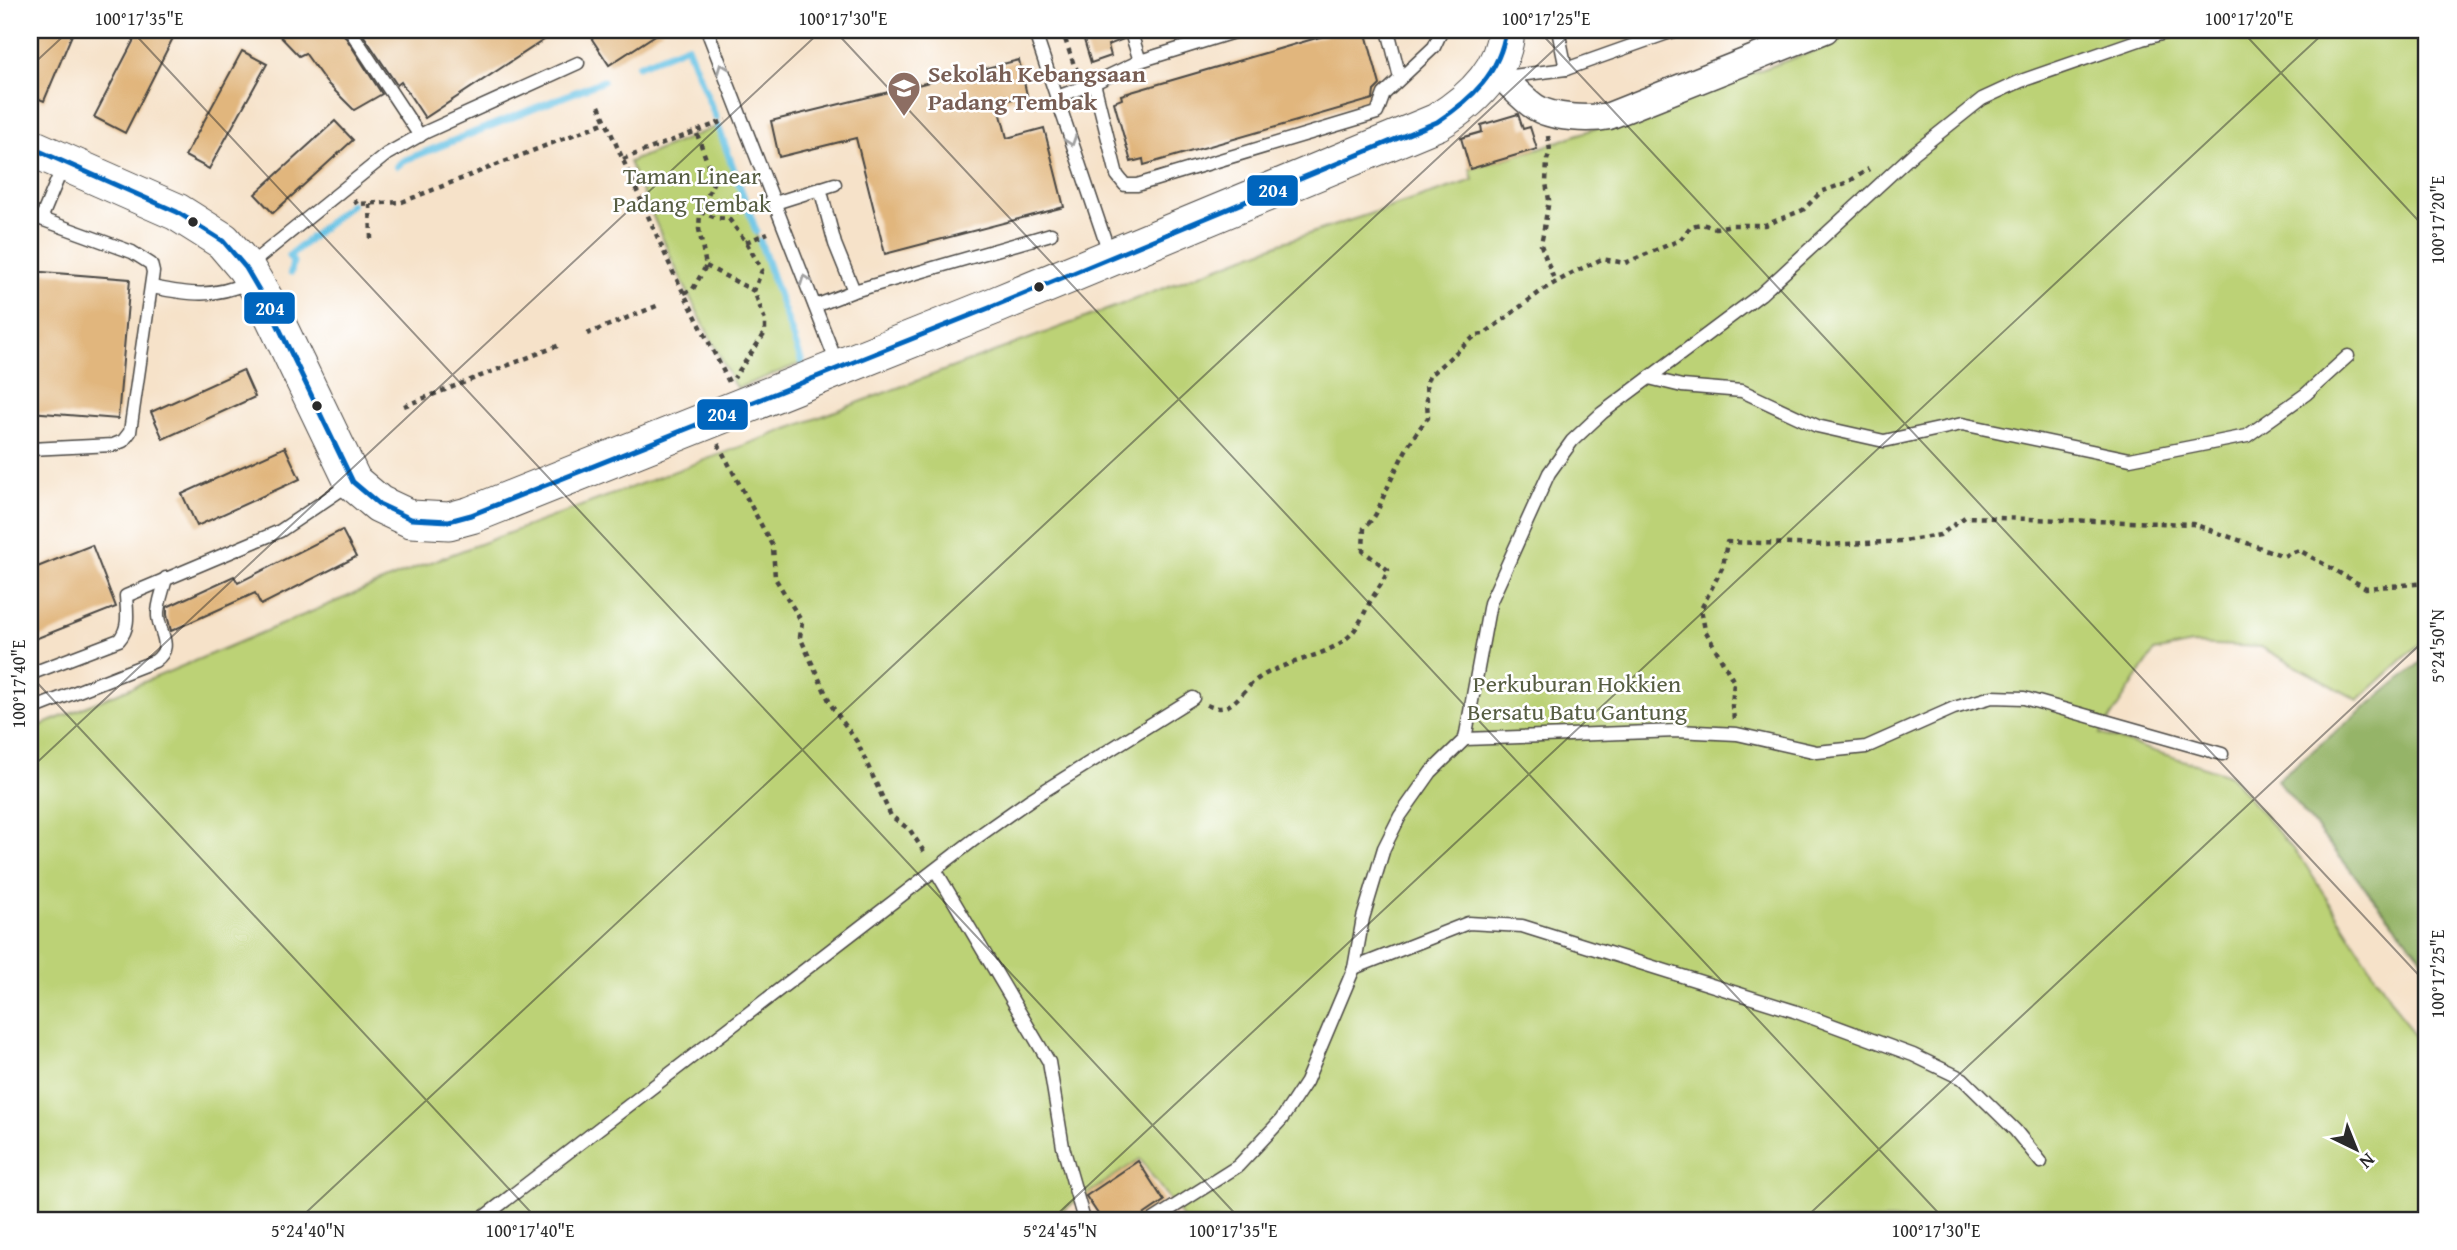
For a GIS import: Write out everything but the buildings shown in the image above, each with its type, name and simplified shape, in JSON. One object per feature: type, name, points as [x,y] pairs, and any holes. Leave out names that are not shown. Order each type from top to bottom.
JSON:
[{"type":"street","points":[[30,146],[186,218],[223,241],[250,274],[353,482],[379,504],[411,519],[449,521],[471,515],[994,306],[1384,132],[1452,112],[1498,74],[1506,30]]},
{"type":"street","points":[[1498,74],[1533,106],[1545,111],[1581,119],[1609,116],[1825,30]]},
{"type":"lane","points":[[350,30],[420,136]]},
{"type":"lane","points":[[707,30],[838,367]]},
{"type":"lane","points":[[1034,30],[1110,256]]},
{"type":"lane","points":[[1130,30],[1140,61]]},
{"type":"lane","points":[[1057,97],[1140,61],[1240,30]]},
{"type":"lane","points":[[1388,30],[1400,78]]},
{"type":"lane","points":[[1094,83],[1117,175],[1125,185],[1132,185],[1384,132],[1384,94],[1434,47],[1442,30]]},
{"type":"lane","points":[[1558,30],[1566,69]]},
{"type":"lane","points":[[1498,74],[1566,69],[1676,30]]},
{"type":"lane","points":[[1153,1220],[1238,1166],[1281,1120],[1306,1082],[1354,968],[1363,918],[1384,848],[1400,816],[1432,772],[1465,739],[1490,603],[1549,473],[1572,441],[1602,413],[1761,294],[1914,153],[1982,99],[2021,81],[2176,30]]},
{"type":"lane","points":[[152,288],[192,295],[228,291],[344,188],[387,154],[578,63]]},
{"type":"lane","points":[[30,449],[113,445],[123,441],[130,432],[152,288],[153,272],[145,259],[35,217],[65,162]]},
{"type":"lane","points":[[775,202],[835,184]]},
{"type":"lane","points":[[820,188],[835,244],[854,291]]},
{"type":"lane","points":[[815,306],[854,291],[1051,234]]},
{"type":"lane","points":[[1649,378],[1682,386],[1742,391],[1817,426],[1884,441],[1962,424],[2130,459],[2247,436],[2306,394],[2348,356]]},
{"type":"lane","points":[[30,674],[119,640],[126,630],[126,596],[280,531],[353,482]]},
{"type":"lane","points":[[30,710],[162,656],[166,642],[158,615],[166,578]]},
{"type":"lane","points":[[1465,739],[1677,731],[1737,734],[1817,752],[1866,747],[1954,708],[1992,697],[2024,698],[2222,754]]},
{"type":"lane","points":[[480,1220],[495,1215],[980,835],[1031,799],[1193,698]]},
{"type":"lane","points":[[936,871],[1049,1062],[1063,1147],[1084,1220]]},
{"type":"lane","points":[[1354,968],[1468,923],[1522,926],[1794,1011],[1913,1055],[1963,1079],[2015,1129],[2041,1162]]},
{"type":"lane","points":[[30,1203],[35,1220]]},
{"type":"path","points":[[1062,30],[1076,69],[1085,71]]},
{"type":"path","points":[[598,106],[684,293],[730,384],[765,332],[765,320],[754,291],[762,270],[729,219],[716,218],[701,212]]},
{"type":"path","points":[[1545,111],[1550,151],[1546,183],[1549,200],[1541,245],[1555,282]]},
{"type":"path","points":[[622,159],[727,120]]},
{"type":"path","points":[[344,188],[357,204],[402,202],[606,122]]},
{"type":"path","points":[[684,293],[693,289],[706,266],[699,229],[701,212],[713,178],[695,131]]},
{"type":"path","points":[[1193,698],[1212,707],[1236,702],[1259,677],[1341,643],[1361,624],[1388,570],[1363,551],[1364,528],[1378,515],[1383,497],[1399,463],[1418,429],[1428,418],[1426,384],[1429,376],[1476,335],[1484,334],[1555,282],[1602,259],[1625,263],[1680,240],[1691,226],[1701,224],[1716,228],[1765,225],[1803,210],[1821,192],[1848,182],[1871,168],[1886,165],[1914,153]]},
{"type":"path","points":[[370,204],[371,239]]},
{"type":"path","points":[[746,242],[774,231]]},
{"type":"path","points":[[706,266],[754,291]]},
{"type":"path","points":[[587,334],[659,305]]},
{"type":"path","points":[[404,406],[560,345]]},
{"type":"path","points":[[705,421],[773,547],[775,578],[802,622],[800,637],[831,705],[857,742],[891,817],[910,830],[936,871]]},
{"type":"path","points":[[1737,734],[1732,706],[1734,682],[1704,630],[1701,609],[1723,566],[1727,542],[1828,545],[1903,541],[1940,535],[1965,517],[2193,524],[2284,556],[2299,550],[2366,588],[2427,583]]},
{"type":"green space","name":"Perkuburan Hokkien Bersatu Batu Gantung","points":[[1854,30],[2427,30],[2427,637],[2358,700],[2261,647],[2192,644],[2154,652],[2100,734],[2230,775],[2303,861],[2414,1036],[2427,1071],[2427,1220],[1184,1220],[1140,1159],[1048,1220],[30,1220],[30,730],[418,567],[1281,243],[1473,180],[1470,169],[1537,149],[1834,44]]},
{"type":"green space","name":"Taman Linear Padang Tembak","points":[[718,126],[802,363],[738,388],[733,383],[678,273],[629,162]]},
{"type":"green space","points":[[2427,657],[2427,964],[2277,780]]},
{"type":"waterway","points":[[638,66],[687,46],[716,118]]},
{"type":"waterway","points":[[397,166],[403,161],[603,81]]},
{"type":"waterway","points":[[718,126],[756,231]]},
{"type":"waterway","points":[[291,272],[293,262],[289,256],[351,204]]},
{"type":"waterway","points":[[760,241],[802,363]]},
{"type":"transit line","name":"204","points":[[30,147],[177,212],[223,241],[246,268],[269,307],[353,482],[379,504],[411,519],[449,521],[471,515],[994,306],[1437,122],[1462,104],[1482,84],[1498,59],[1506,30]]},
{"type":"place","name":"Sekolah Kebangsaan Padang Tembak","points":[[904,118]]}]
